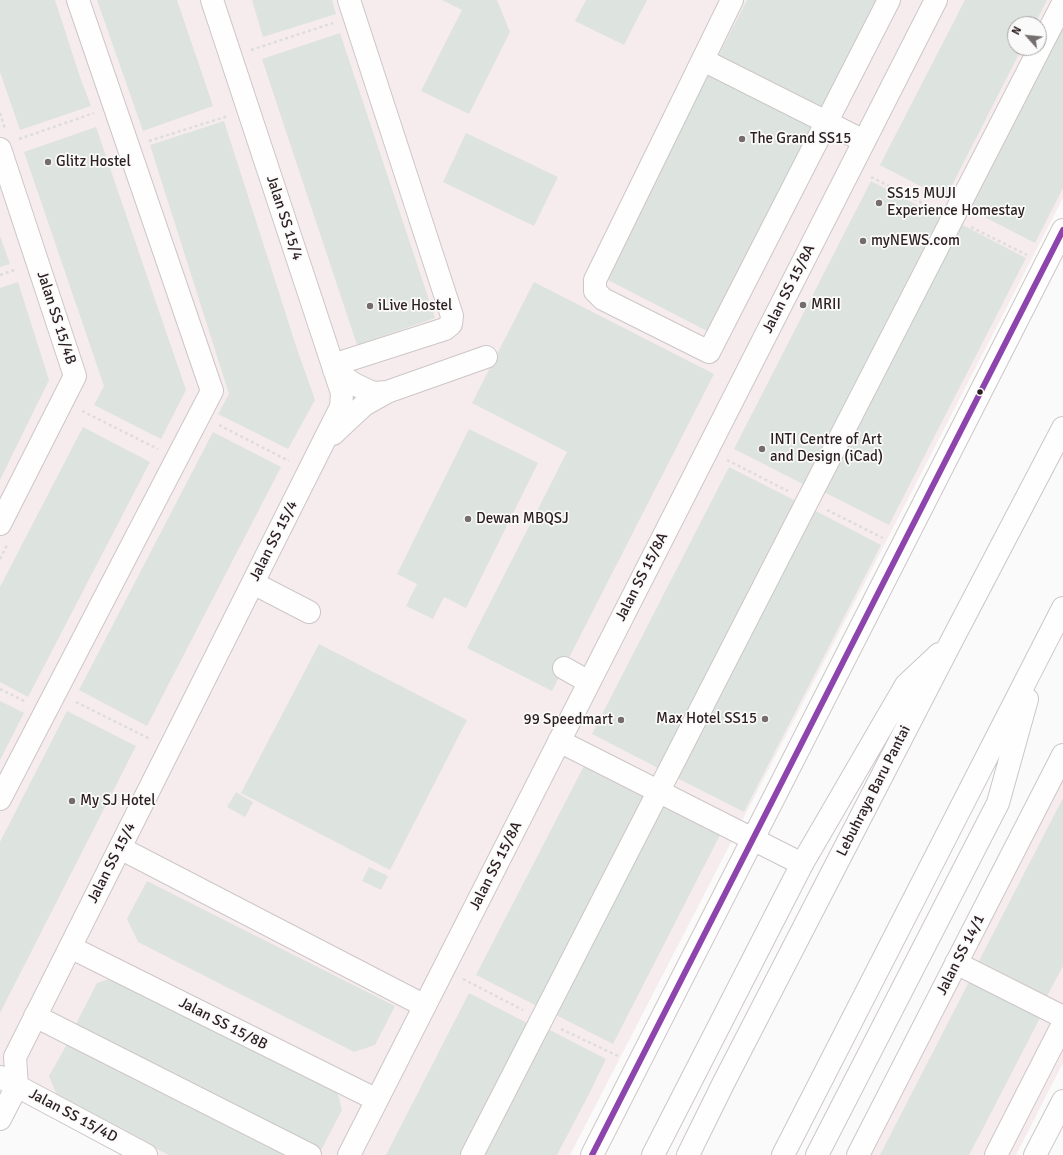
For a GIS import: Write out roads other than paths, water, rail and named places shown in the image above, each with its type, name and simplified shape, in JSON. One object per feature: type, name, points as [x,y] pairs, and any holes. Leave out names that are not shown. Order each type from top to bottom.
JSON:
[{"type":"main road","points":[[0,799],[212,391],[78,0]]},
{"type":"main road","name":"Jalan SS 15/4","points":[[8,1081],[7,1061],[36,1016],[341,407],[342,393],[212,0]]},
{"type":"main road","points":[[732,0],[595,280],[595,291],[603,299],[709,352],[889,0]]},
{"type":"main road","name":"Jalan SS 15/8A","points":[[349,1155],[936,0]]},
{"type":"main road","points":[[472,1155],[1063,3]]},
{"type":"main road","points":[[333,368],[445,329],[451,324],[452,316],[351,8]]},
{"type":"main road","points":[[703,60],[864,141]]},
{"type":"main road","name":"Jalan SS 15/4B","points":[[0,524],[75,376],[8,144]]},
{"type":"main road","points":[[592,1155],[1063,230]]},
{"type":"main road","points":[[322,445],[364,405],[387,392],[486,357]]},
{"type":"main road","points":[[333,368],[354,384],[374,393],[387,392]]},
{"type":"main road","name":"Lebuhraya Baru Pantai","points":[[688,1155],[724,1082],[1063,428]]},
{"type":"main road","points":[[253,583],[309,612]]},
{"type":"main road","points":[[783,1155],[1063,608]]},
{"type":"main road","points":[[654,1155],[802,864],[906,685],[950,644]]},
{"type":"main road","points":[[823,1153],[998,803],[1039,653]]},
{"type":"main road","points":[[564,668],[589,682]]},
{"type":"main road","points":[[559,741],[802,864]]},
{"type":"main road","name":"Jalan SS 14/1","points":[[858,1155],[1063,755]]},
{"type":"main road","points":[[120,848],[425,1006]]},
{"type":"main road","name":"Jalan SS 15/8B","points":[[70,947],[377,1100]]},
{"type":"main road","points":[[956,963],[1063,1016]]},
{"type":"main road","points":[[36,1016],[310,1155]]},
{"type":"main road","points":[[996,1155],[1063,1024]]},
{"type":"main road","points":[[0,1120],[8,1081]]},
{"type":"main road","name":"Jalan SS 15/4D","points":[[8,1081],[146,1155]]},
{"type":"main road","points":[[1035,1155],[1063,1101]]},
{"type":"place","name":"The Grand SS15","points":[[742,139]]},
{"type":"place","name":"Glitz Hostel","points":[[48,162]]},
{"type":"place","name":"SS15 MUJI Experience Homestay","points":[[879,203]]},
{"type":"place","name":"myNEWS.com","points":[[863,241]]},
{"type":"place","name":"MRII","points":[[803,305]]},
{"type":"place","name":"iLive Hostel","points":[[370,306]]},
{"type":"place","name":"INTI Centre of Art and Design (iCad)","points":[[762,449]]},
{"type":"place","name":"Dewan MBQSJ","points":[[468,519]]},
{"type":"place","name":"Max Hotel SS15","points":[[765,719]]},
{"type":"place","name":"99 Speedmart","points":[[621,720]]},
{"type":"place","name":"My SJ Hotel","points":[[72,801]]}]
